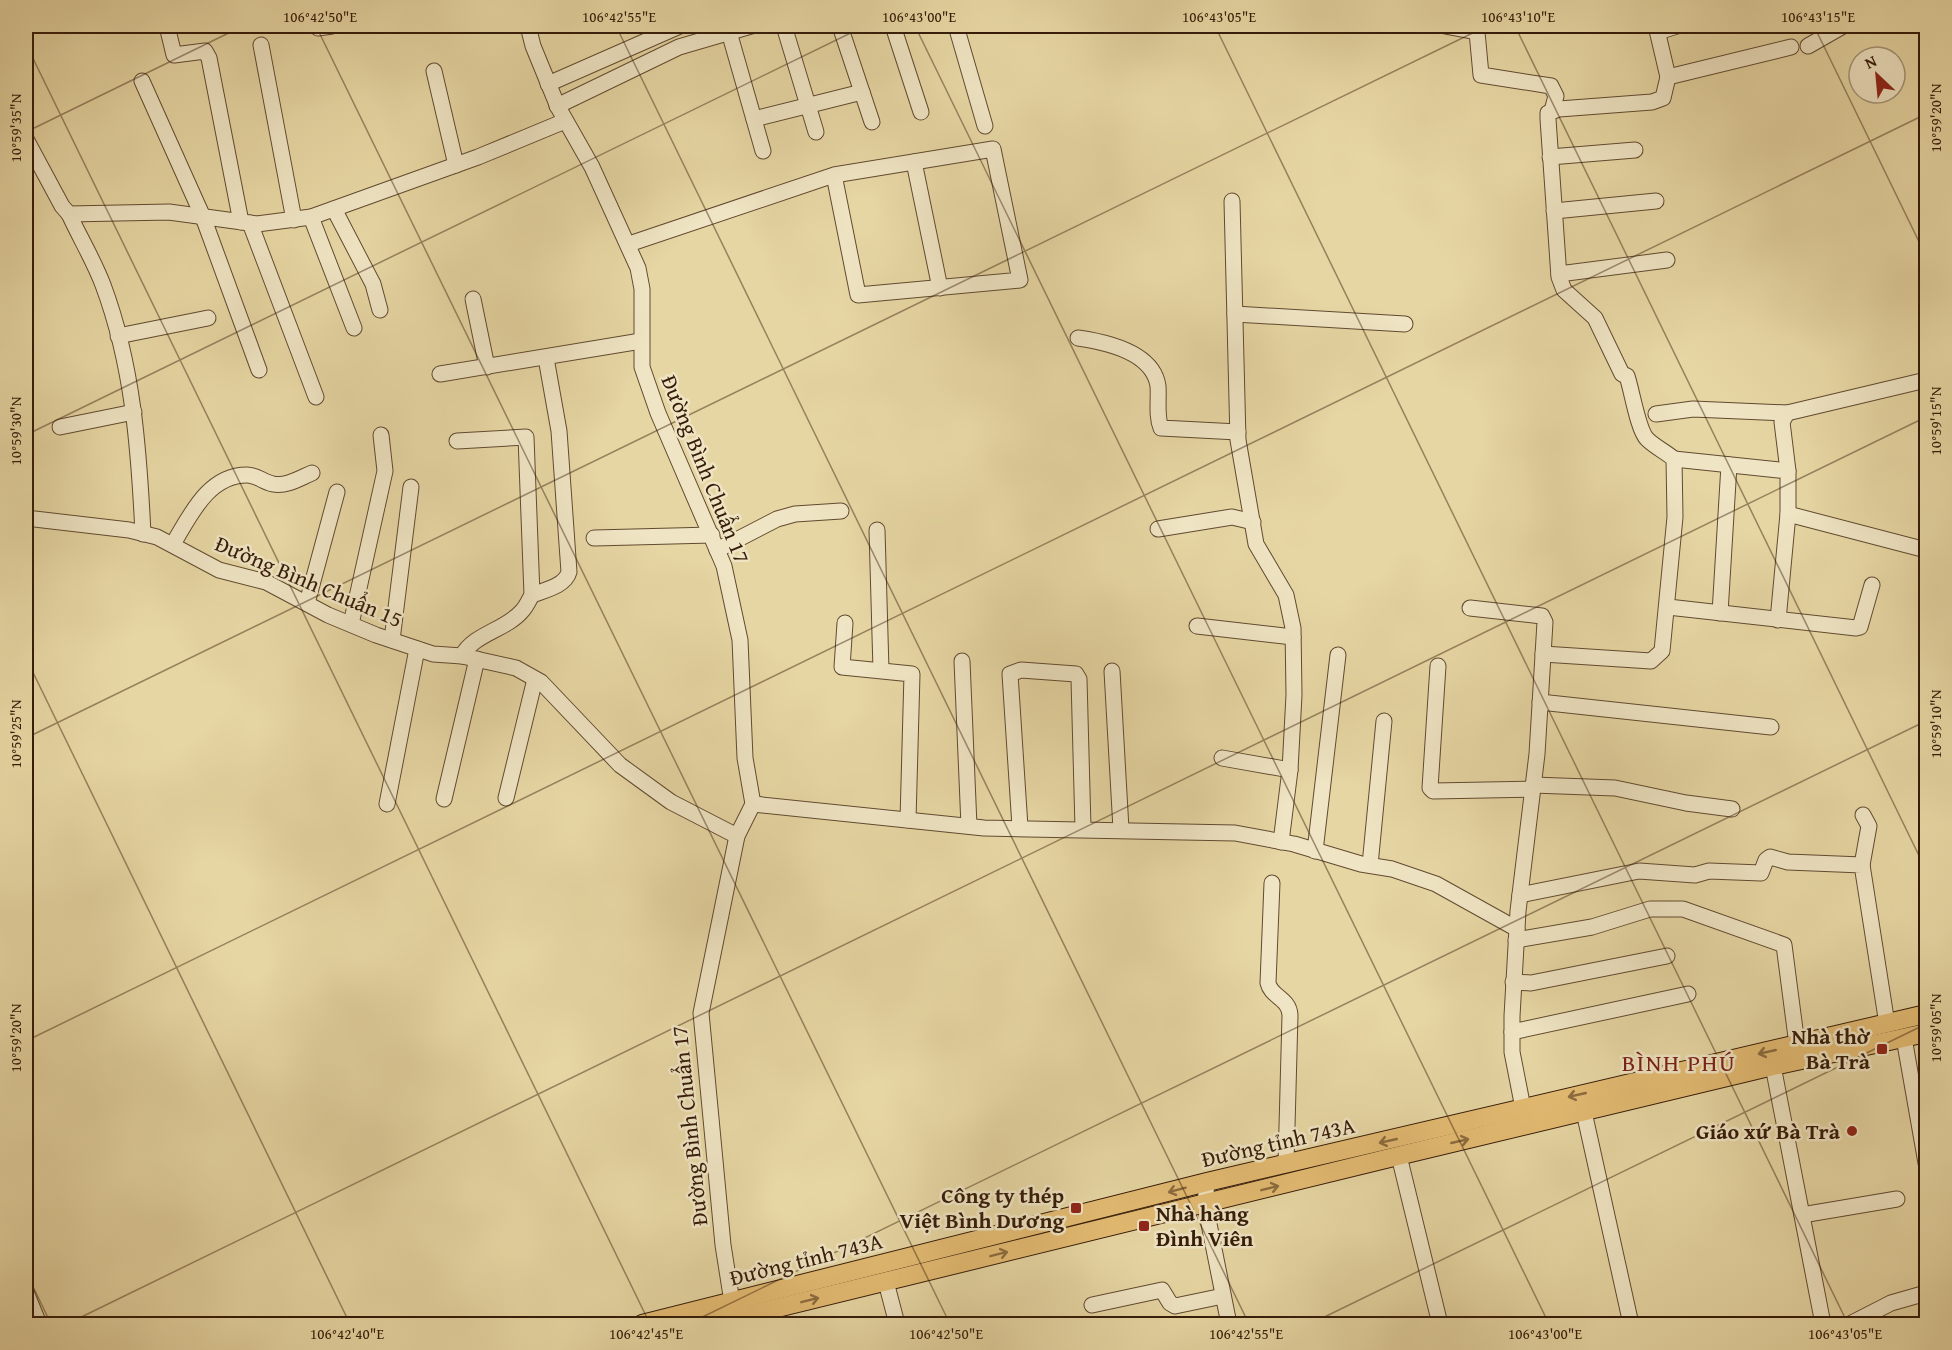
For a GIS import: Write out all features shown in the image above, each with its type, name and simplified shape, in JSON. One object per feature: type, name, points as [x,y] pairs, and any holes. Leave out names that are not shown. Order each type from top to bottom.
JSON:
[{"type":"main road","name":"Đường tỉnh 743A","points":[[642,1324],[738,1315],[886,1282],[1773,1066],[1864,1038],[1887,1024],[1926,1014]]},
{"type":"main road","name":"Đường tỉnh 743A","points":[[712,1324],[1207,1182],[1797,1045],[1864,1038],[1904,1038],[1926,1033]]},
{"type":"street","points":[[167,26],[174,55],[206,51],[209,58],[245,223],[316,397]]},
{"type":"street","name":"Đường Bình Chuẩn 17","points":[[528,26],[557,106],[592,167],[638,267],[642,289],[642,367],[650,393],[712,535],[740,640],[745,758],[753,804],[737,836],[701,1013],[723,1245],[738,1315]]},
{"type":"street","points":[[548,84],[680,26]]},
{"type":"street","points":[[557,106],[679,47],[751,26]]},
{"type":"street","points":[[784,26],[816,132]]},
{"type":"street","points":[[840,26],[872,122]]},
{"type":"street","points":[[893,26],[921,112]]},
{"type":"street","points":[[956,26],[985,126]]},
{"type":"street","points":[[1445,26],[1477,32],[1481,75],[1551,86],[1556,96],[1552,111],[1548,114],[1559,274],[1564,290],[1596,318],[1622,374],[1627,376],[1640,426],[1647,439],[1674,459],[1788,471]]},
{"type":"street","points":[[1552,111],[1652,102],[1663,98],[1668,77],[1657,29],[1677,26]]},
{"type":"street","points":[[1808,46],[1843,26]]},
{"type":"street","points":[[729,32],[763,151]]},
{"type":"street","points":[[261,45],[294,220]]},
{"type":"street","points":[[1668,77],[1791,47]]},
{"type":"street","points":[[434,71],[456,165]]},
{"type":"street","points":[[142,81],[203,217],[259,370]]},
{"type":"street","points":[[754,119],[862,92]]},
{"type":"street","points":[[69,214],[169,212],[245,223],[310,218],[456,165],[565,121]]},
{"type":"street","points":[[26,139],[62,206],[69,214],[103,285],[128,371],[140,456],[143,534]]},
{"type":"street","points":[[629,244],[834,175],[993,149],[1020,280],[858,295],[834,175]]},
{"type":"street","points":[[1550,157],[1635,150]]},
{"type":"street","points":[[914,162],[940,288]]},
{"type":"street","points":[[1232,201],[1238,432],[1256,544],[1286,596],[1293,637],[1294,695],[1290,770],[1281,842]]},
{"type":"street","points":[[1554,211],[1656,201]]},
{"type":"street","points":[[334,209],[372,284],[380,310]]},
{"type":"street","points":[[310,218],[354,328]]},
{"type":"street","points":[[1559,274],[1667,260]]},
{"type":"street","points":[[473,299],[487,367]]},
{"type":"street","points":[[1235,314],[1405,324]]},
{"type":"street","points":[[118,336],[208,318]]},
{"type":"street","points":[[1078,338],[1103,342],[1136,356],[1147,364],[1157,383],[1158,422],[1161,428],[1238,432]]},
{"type":"street","points":[[440,374],[641,341]]},
{"type":"street","points":[[532,595],[559,584],[567,578],[569,572],[559,430],[546,358]]},
{"type":"street","points":[[1656,414],[1694,410],[1787,413],[1926,380]]},
{"type":"street","points":[[60,426],[134,412]]},
{"type":"street","points":[[1778,620],[1788,514],[1788,471],[1782,422],[1787,413]]},
{"type":"street","points":[[351,624],[386,471],[381,435]]},
{"type":"street","points":[[444,799],[469,658],[467,645],[490,634],[523,610],[532,595],[526,437],[457,441]]},
{"type":"street","points":[[1543,654],[1651,661],[1662,651],[1675,517],[1674,459]]},
{"type":"street","points":[[1720,613],[1729,465]]},
{"type":"street","points":[[173,544],[196,504],[208,491],[226,481],[246,475],[258,476],[272,484],[291,483],[312,473]]},
{"type":"street","points":[[392,640],[411,487]]},
{"type":"street","points":[[307,603],[338,492]]},
{"type":"street","points":[[717,550],[777,519],[795,514],[841,511]]},
{"type":"street","points":[[1788,514],[1926,550]]},
{"type":"street","points":[[1158,530],[1232,517],[1253,522]]},
{"type":"street","name":"Đường Bình Chuẩn 15","points":[[26,518],[129,530],[143,534],[173,544],[219,570],[266,582],[351,624],[417,650],[516,668],[536,679],[620,765],[670,802],[737,836]]},
{"type":"street","points":[[877,530],[881,670]]},
{"type":"street","points":[[594,538],[712,535]]},
{"type":"street","points":[[1668,607],[1860,627],[1872,585]]},
{"type":"street","points":[[1470,608],[1542,616],[1545,622],[1533,787],[1520,895],[1513,982],[1512,1052],[1523,1108]]},
{"type":"street","points":[[845,623],[842,667],[912,674],[908,820]]},
{"type":"street","points":[[1197,626],[1293,637]]},
{"type":"street","points":[[387,804],[417,650]]},
{"type":"street","points":[[1315,850],[1338,655]]},
{"type":"street","points":[[962,661],[969,826]]},
{"type":"street","points":[[1438,666],[1430,788],[1433,791],[1533,787],[1615,788],[1686,803],[1731,809]]},
{"type":"street","points":[[1020,827],[1011,674],[1021,670],[1076,674],[1079,679],[1083,828]]},
{"type":"street","points":[[1112,671],[1121,829]]},
{"type":"street","points":[[506,798],[536,679]]},
{"type":"street","points":[[1540,702],[1771,727]]},
{"type":"street","points":[[1370,865],[1384,721]]},
{"type":"street","points":[[1221,758],[1290,770]]},
{"type":"street","points":[[753,804],[969,826],[1235,833],[1315,850],[1436,884],[1516,934],[1592,927],[1650,909],[1683,909],[1701,913],[1784,945],[1797,1045]]},
{"type":"street","points":[[1863,815],[1869,826],[1863,865],[1887,1024]]},
{"type":"street","points":[[1520,895],[1575,882],[1639,871],[1695,875],[1709,871],[1761,873],[1767,859],[1863,865]]},
{"type":"street","points":[[1272,883],[1268,983],[1269,988],[1285,1001],[1290,1015],[1286,1164]]},
{"type":"street","points":[[1513,982],[1531,983],[1667,956]]},
{"type":"street","points":[[1512,1032],[1688,994]]},
{"type":"street","points":[[1904,1038],[1926,1163]]},
{"type":"street","points":[[1773,1066],[1823,1324]]},
{"type":"street","points":[[1584,1112],[1631,1324]]},
{"type":"street","points":[[1399,1156],[1440,1324]]},
{"type":"street","points":[[1207,1182],[1205,1204],[1229,1324]]},
{"type":"street","points":[[1802,1215],[1897,1199]]},
{"type":"street","points":[[886,1282],[897,1324]]},
{"type":"street","points":[[1092,1305],[1162,1290],[1170,1303],[1175,1306],[1223,1296]]},
{"type":"street","points":[[26,1292],[39,1324]]},
{"type":"street","points":[[1850,1324],[1891,1303],[1926,1293]]},
{"type":"place","name":"Nhà thờ Bà Trà","points":[[1882,1049]]},
{"type":"place","name":"Giáo xứ Bà Trà","points":[[1852,1131]]},
{"type":"place","name":"Công ty thép Việt Bình Dương","points":[[1076,1208]]},
{"type":"place","name":"Nhà hàng Đình Viên","points":[[1144,1226]]},
{"type":"district","name":"BÌNH PHÚ","points":[[1679,1063]]}]
